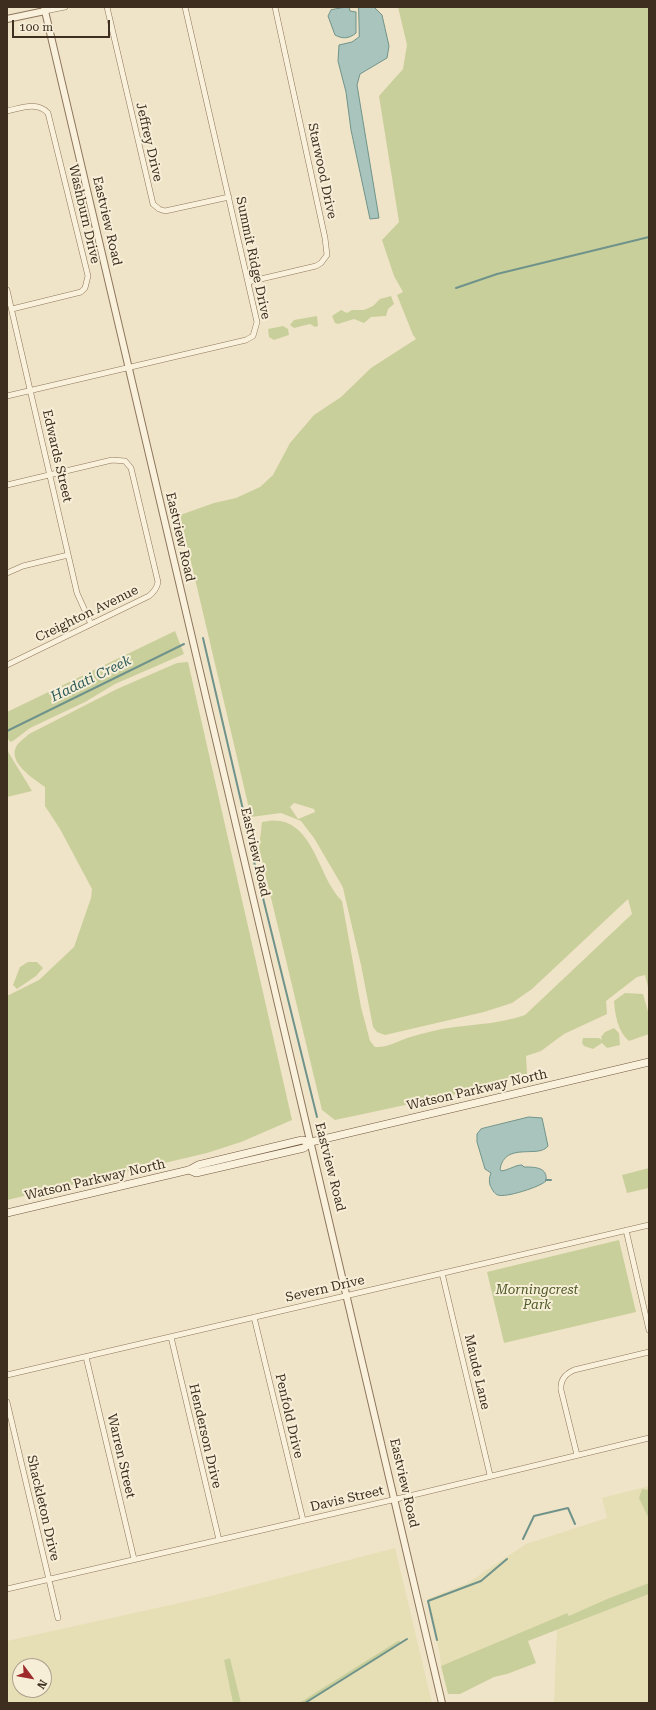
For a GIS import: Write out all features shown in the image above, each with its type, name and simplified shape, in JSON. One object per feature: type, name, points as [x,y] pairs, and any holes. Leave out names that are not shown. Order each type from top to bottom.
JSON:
[{"type":"main road","name":"Watson Parkway North","points":[[7,1214],[189,1170],[198,1165],[302,1140],[311,1142],[649,1062]]},
{"type":"street","points":[[7,19],[45,9],[65,7]]},
{"type":"street","name":"Jeffrey Drive","points":[[107,7],[152,204],[165,211],[228,197]]},
{"type":"street","name":"Summit Ridge Drive","points":[[7,396],[250,339],[253,336],[257,322],[185,7]]},
{"type":"street","name":"Starwood Drive","points":[[248,282],[316,266],[321,263],[328,254],[275,7]]},
{"type":"street","name":"Eastview Road","points":[[45,9],[348,1295],[442,1703]]},
{"type":"street","name":"Washburn Drive","points":[[7,111],[39,106],[48,113],[88,276],[85,288],[81,292],[12,309]]},
{"type":"street","name":"Edwards Street","points":[[7,290],[77,593],[92,624]]},
{"type":"street","name":"Creighton Avenue","points":[[7,665],[149,596],[158,586],[131,468],[125,461],[112,460],[50,475]]},
{"type":"street","points":[[7,485],[50,475]]},
{"type":"street","points":[[7,573],[22,566],[68,555]]},
{"type":"street","name":"Severn Drive","points":[[7,1375],[649,1225]]},
{"type":"street","points":[[626,1230],[649,1330]]},
{"type":"street","name":"Maude Lane","points":[[442,1273],[490,1475]]},
{"type":"street","name":"Penfold Drive","points":[[254,1317],[303,1520]]},
{"type":"street","name":"Henderson Drive","points":[[170,1337],[219,1540]]},
{"type":"street","points":[[577,1455],[561,1390],[565,1375],[574,1370],[649,1352]]},
{"type":"street","name":"Warren Street","points":[[86,1357],[134,1559]]},
{"type":"street","name":"Shackleton Drive","points":[[7,1402],[58,1618]]},
{"type":"street","name":"Davis Street","points":[[7,1589],[395,1499],[649,1438]]},
{"type":"shaded area","points":[[649,1486],[649,1583],[607,1599],[579,1613],[569,1616],[567,1613],[441,1666],[440,1655],[427,1599],[466,1584],[526,1544],[607,1518],[602,1498]]},
{"type":"shaded area","points":[[395,1548],[432,1703],[307,1703],[401,1643],[400,1641],[299,1703],[241,1703],[230,1658],[224,1660],[233,1703],[7,1703],[7,1641],[211,1596]]},
{"type":"shaded area","points":[[649,1594],[649,1703],[554,1703],[557,1630]]},
{"type":"green space","points":[[398,7],[649,7],[649,991],[645,975],[637,977],[606,1001],[607,1014],[564,1034],[541,1051],[526,1056],[527,1074],[495,1081],[485,1088],[335,1120],[322,1110],[259,848],[262,822],[277,821],[289,824],[299,831],[307,840],[332,888],[342,901],[361,1007],[370,1041],[375,1047],[387,1046],[407,1038],[437,1030],[499,1022],[525,1015],[632,914],[628,899],[532,989],[512,1003],[484,1012],[385,1035],[377,1032],[373,1027],[361,965],[343,888],[314,838],[301,821],[281,813],[251,817],[180,515],[214,503],[236,498],[260,487],[273,475],[290,443],[314,415],[341,397],[371,368],[416,339],[397,295],[403,292],[394,276],[382,240],[399,222],[379,96],[403,69],[407,45]],"holes":[[[294,803],[314,809],[315,812],[298,819],[290,807]]]},
{"type":"green space","points":[[391,296],[394,304],[388,309],[386,316],[371,317],[364,323],[354,319],[338,324],[335,323],[332,316],[341,310],[347,313],[352,310],[364,310],[373,306],[380,299]]},
{"type":"green space","points":[[317,316],[318,326],[315,327],[310,324],[294,328],[290,325],[294,320]]},
{"type":"green space","points":[[283,326],[288,329],[289,335],[274,340],[269,337],[268,329]]},
{"type":"green space","points":[[175,631],[184,654],[115,684],[85,702],[30,728],[10,742],[7,737],[7,712]]},
{"type":"green space","points":[[188,662],[292,1120],[241,1142],[207,1153],[7,1200],[7,996],[39,980],[74,947],[91,898],[92,889],[60,829],[45,806],[45,787],[28,775],[18,764],[15,758],[17,745],[29,734],[117,689],[177,663]]},
{"type":"green space","points":[[7,750],[32,791],[7,797]]},
{"type":"green space","points":[[28,962],[37,962],[43,968],[36,976],[17,989],[13,985],[20,967]]},
{"type":"green space","points":[[625,993],[643,994],[649,1015],[649,1034],[629,1041],[622,1033],[620,1028],[616,1017],[614,1001]]},
{"type":"green space","points":[[614,1028],[619,1033],[620,1045],[607,1048],[602,1043],[593,1049],[584,1046],[582,1043],[583,1038],[599,1038],[602,1040],[601,1037],[605,1032]]},
{"type":"green space","points":[[649,1168],[649,1188],[627,1193],[622,1175]]},
{"type":"green space","name":"Morningcrest Park","points":[[619,1240],[636,1312],[504,1343],[487,1272]]},
{"type":"green space","points":[[642,1489],[649,1490],[649,1519],[639,1498]]},
{"type":"green space","points":[[649,1583],[649,1594],[528,1641],[536,1663],[507,1674],[494,1677],[460,1694],[448,1694],[441,1666],[567,1613],[569,1616],[607,1599]]},
{"type":"green space","points":[[398,1641],[401,1643],[307,1703],[299,1703]]},
{"type":"green space","points":[[230,1658],[241,1703],[233,1703],[224,1660]]},
{"type":"water","points":[[349,7],[350,11],[356,12],[356,33],[346,38],[340,37],[335,35],[328,16],[331,10]]},
{"type":"water","points":[[359,7],[374,7],[382,15],[389,46],[387,58],[360,74],[357,85],[379,218],[370,219],[351,130],[346,92],[338,61],[339,45],[352,42],[359,37]]},
{"type":"water","points":[[529,1117],[542,1118],[548,1146],[544,1150],[508,1155],[503,1161],[500,1169],[501,1171],[507,1170],[522,1165],[524,1167],[540,1169],[545,1173],[546,1181],[537,1186],[502,1196],[493,1191],[490,1185],[489,1179],[491,1173],[485,1169],[477,1142],[477,1134],[481,1129]]},
{"type":"waterway","points":[[456,288],[497,274],[649,237]]},
{"type":"waterway","points":[[203,638],[244,814]]},
{"type":"waterway","name":"Hadati Creek","points":[[7,731],[184,644]]},
{"type":"waterway","points":[[246,829],[317,1117]]},
{"type":"waterway","points":[[546,1180],[551,1180]]},
{"type":"waterway","points":[[523,1539],[534,1516],[568,1508],[575,1524]]},
{"type":"waterway","points":[[437,1640],[428,1601],[481,1581],[507,1559]]},
{"type":"waterway","points":[[305,1703],[407,1639]]}]
